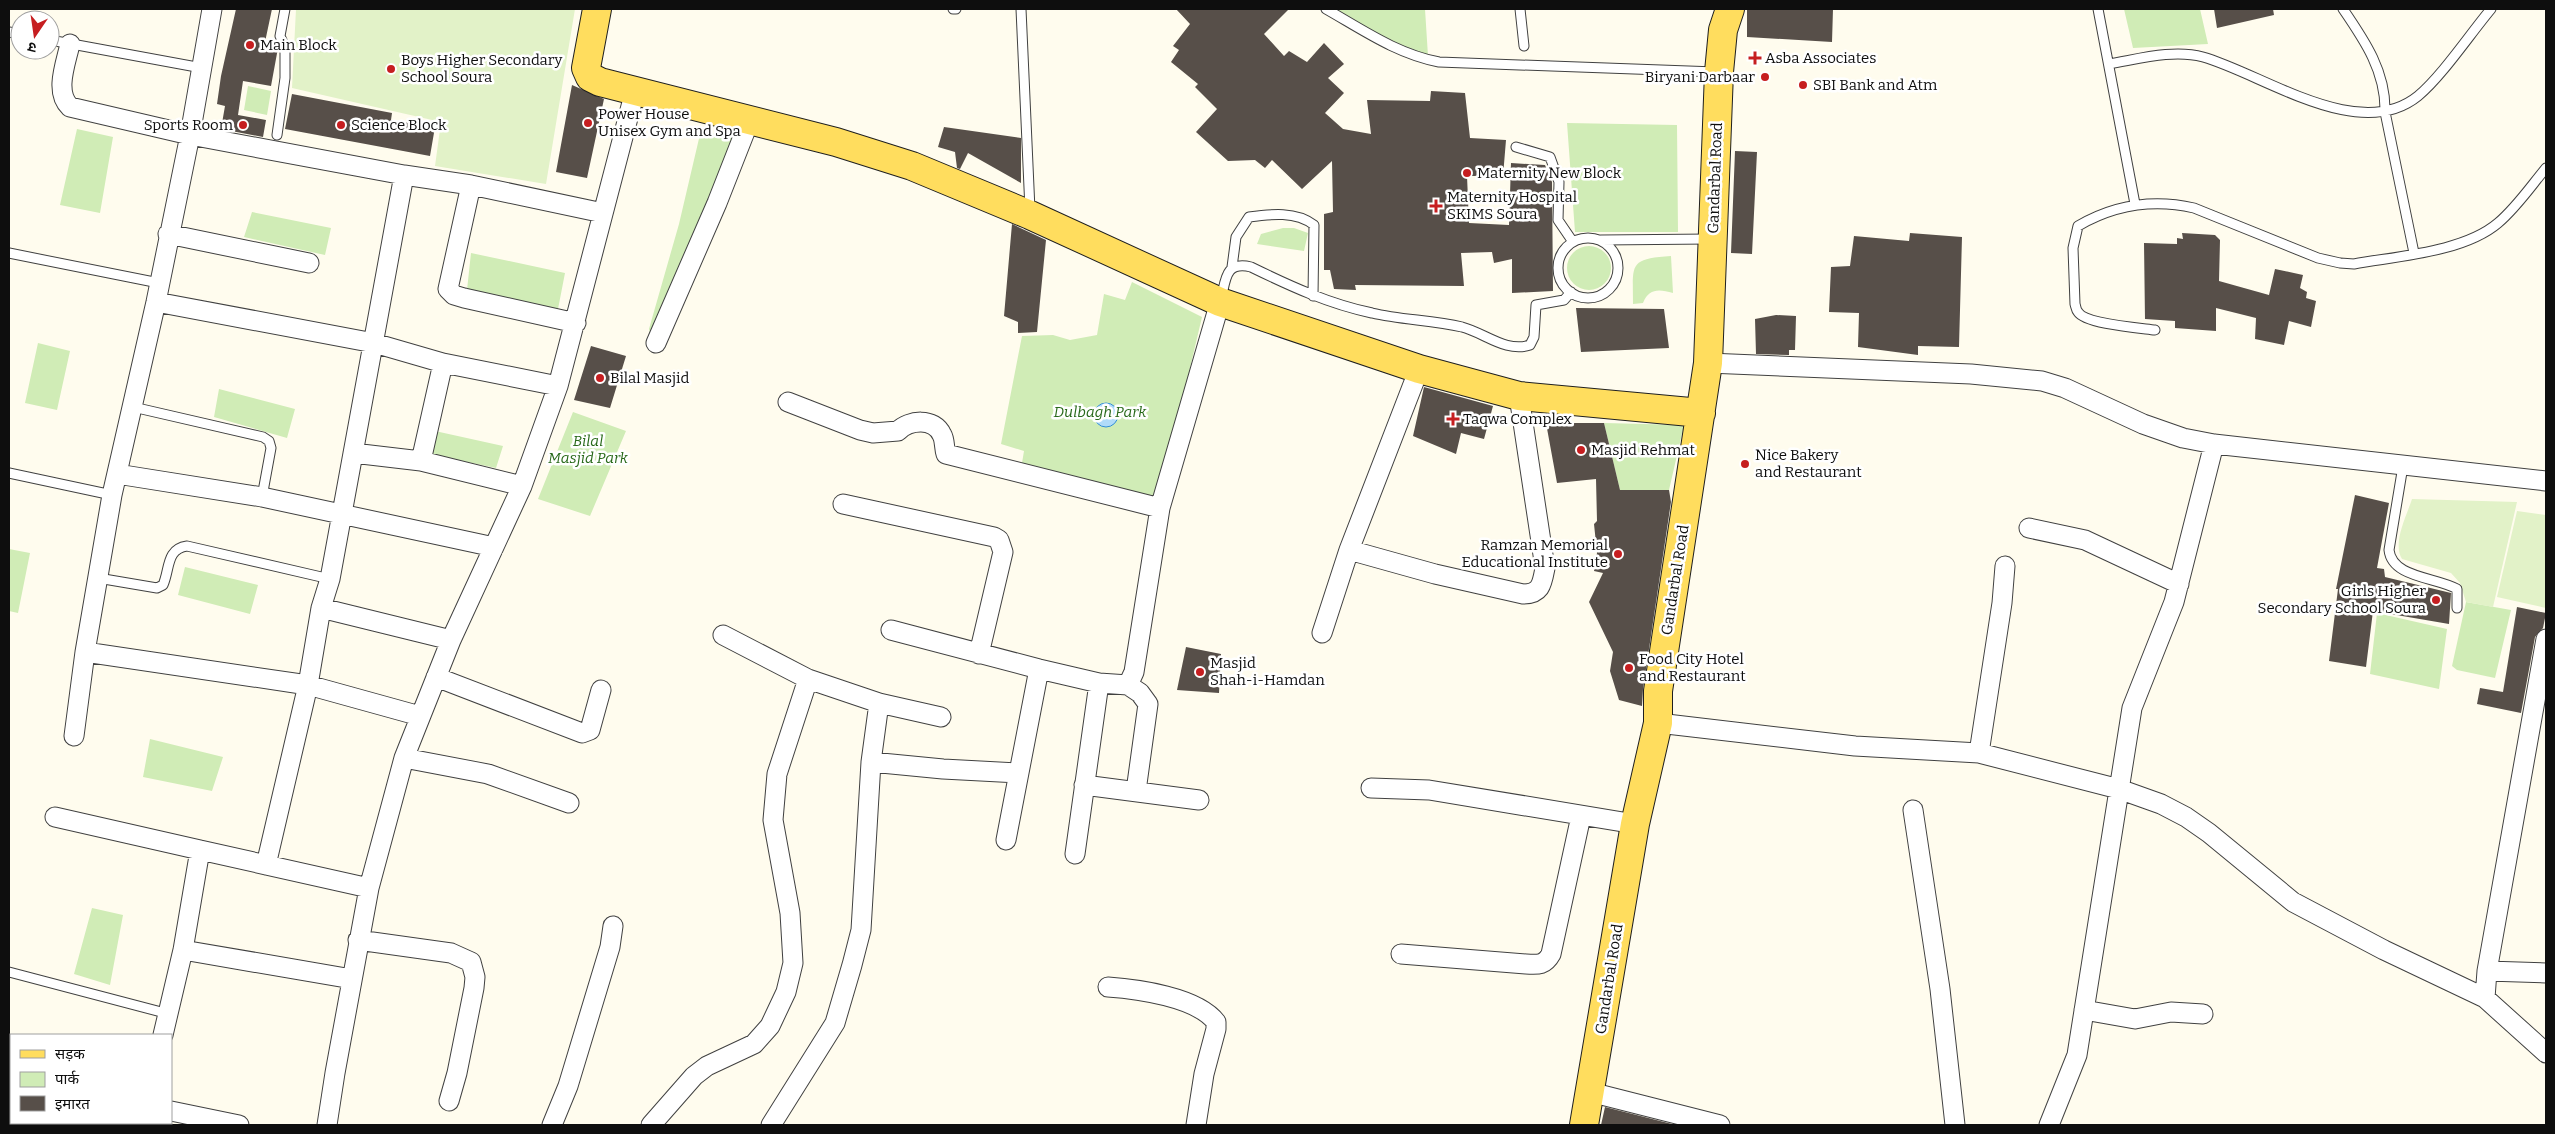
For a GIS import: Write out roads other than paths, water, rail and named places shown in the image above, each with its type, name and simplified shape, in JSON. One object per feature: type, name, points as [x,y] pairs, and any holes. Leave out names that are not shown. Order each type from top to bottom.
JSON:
[{"type":"main road","points":[[597,9],[587,62],[590,77],[600,82],[836,142],[912,166],[1030,216],[1220,302],[1419,369],[1519,396],[1701,413]]},
{"type":"main road","name":"Gandarbal Road","points":[[1584,1125],[1635,824],[1658,723],[1658,691],[1708,363],[1722,16]]},
{"type":"street","points":[[74,736],[112,495],[158,293],[168,234],[190,135],[212,9]]},
{"type":"street","points":[[70,44],[61,93],[64,101],[70,107],[190,135],[404,175],[471,185],[603,213]]},
{"type":"street","points":[[327,1125],[334,1073],[358,940],[369,888],[404,758],[451,640],[522,486],[558,386],[576,323],[635,91]]},
{"type":"street","points":[[656,343],[717,203],[750,119]]},
{"type":"street","points":[[266,865],[308,685],[321,608],[330,579],[404,175]]},
{"type":"street","points":[[471,185],[448,289],[454,295],[464,298],[576,323]]},
{"type":"street","points":[[168,234],[309,263]]},
{"type":"street","points":[[158,293],[374,343],[443,363],[558,386]]},
{"type":"street","points":[[1128,685],[1134,672],[1160,508],[1220,302]]},
{"type":"street","points":[[421,461],[443,363]]},
{"type":"street","points":[[1708,363],[1980,374],[2042,381],[2065,388],[2143,424],[2183,438],[2214,444],[2546,481]]},
{"type":"street","points":[[1322,633],[1349,550],[1419,369]]},
{"type":"street","points":[[1349,550],[1523,594],[1533,594],[1540,590],[1545,568],[1519,396]]},
{"type":"street","points":[[788,402],[873,433],[898,431],[904,425],[916,422],[927,423],[938,429],[943,436],[946,454],[1160,508]]},
{"type":"street","points":[[2048,1125],[2077,1055],[2132,708],[2160,642],[2179,584],[2214,444]]},
{"type":"street","points":[[353,453],[421,461],[522,486]]},
{"type":"street","points":[[117,474],[262,497],[494,547]]},
{"type":"street","points":[[843,504],[994,537],[999,540],[1003,552],[979,654]]},
{"type":"street","points":[[2029,528],[2084,540],[2179,584]]},
{"type":"street","points":[[1979,753],[2002,603],[2005,566]]},
{"type":"street","points":[[321,608],[451,640]]},
{"type":"street","points":[[891,630],[1039,669],[1099,682],[1128,685],[1140,693],[1148,704],[1136,791]]},
{"type":"street","points":[[723,635],[808,679],[879,703],[941,716]]},
{"type":"street","points":[[2485,998],[2487,971],[2546,639]]},
{"type":"street","points":[[86,652],[308,685],[420,716]]},
{"type":"street","points":[[1006,840],[1039,669]]},
{"type":"street","points":[[436,677],[582,733],[590,730],[601,690]]},
{"type":"street","points":[[651,1125],[694,1076],[707,1066],[754,1044],[770,1026],[786,992],[793,962],[790,913],[773,820],[777,774],[808,679]]},
{"type":"street","points":[[1075,854],[1099,682]]},
{"type":"street","points":[[771,1125],[835,1023],[861,930],[871,762],[879,703]]},
{"type":"street","points":[[1658,723],[1855,746],[1979,753],[2119,789],[2161,804],[2186,817],[2209,833],[2292,902],[2384,950],[2485,998],[2546,1053]]},
{"type":"street","points":[[404,758],[488,774],[569,803]]},
{"type":"street","points":[[871,762],[943,769],[1019,773]]},
{"type":"street","points":[[1084,785],[1199,800]]},
{"type":"street","points":[[1371,788],[1429,790],[1635,824]]},
{"type":"street","points":[[1913,810],[1940,989],[1955,1125]]},
{"type":"street","points":[[55,816],[369,888]]},
{"type":"street","points":[[1401,954],[1541,965],[1546,962],[1552,954],[1582,816]]},
{"type":"street","points":[[163,1034],[183,950],[200,850]]},
{"type":"street","points":[[552,1125],[568,1086],[610,947],[612,926]]},
{"type":"street","points":[[358,940],[451,953],[471,962],[475,977],[474,988],[457,1074],[448,1101]]},
{"type":"street","points":[[183,950],[352,979]]},
{"type":"street","points":[[2487,971],[2546,973]]},
{"type":"street","points":[[1108,987],[1154,992],[1202,1010],[1216,1022],[1216,1029],[1204,1074],[1196,1125]]},
{"type":"street","points":[[2084,1010],[2135,1019],[2171,1012],[2203,1014]]},
{"type":"street","points":[[1590,1092],[1720,1125]]},
{"type":"street","points":[[172,1111],[239,1125]]},
{"type":"lane","points":[[277,135],[285,78],[285,47],[280,36],[285,9]]},
{"type":"lane","points":[[1021,9],[1030,216]]},
{"type":"lane","points":[[1326,9],[1398,51],[1439,62],[1719,72]]},
{"type":"lane","points":[[1520,9],[1524,46]]},
{"type":"lane","points":[[2098,9],[2135,204]]},
{"type":"lane","points":[[2343,9],[2370,50],[2377,67],[2385,95],[2385,112],[2414,253]]},
{"type":"lane","points":[[2109,64],[2177,53],[2203,57],[2332,108],[2360,113],[2385,112],[2416,97],[2491,9]]},
{"type":"lane","points":[[60,42],[202,68]]},
{"type":"lane","points":[[1516,147],[1550,157],[1559,182],[1558,220],[1573,242]]},
{"type":"lane","points":[[2155,330],[2085,318],[2078,313],[2075,304],[2073,248],[2078,226],[2088,220],[2135,204],[2173,203],[2194,208],[2318,258],[2354,264],[2464,242],[2488,231],[2499,222],[2546,168]]},
{"type":"lane","points":[[1220,302],[1227,274],[1232,267],[1236,237],[1249,216],[1280,214],[1306,218],[1314,225],[1313,296]]},
{"type":"lane","points":[[1601,240],[1609,246],[1618,263],[1615,282],[1608,290],[1590,297],[1572,292],[1564,285],[1558,267],[1560,257],[1573,242],[1582,238],[1601,240],[1713,239]]},
{"type":"lane","points":[[9,253],[158,293]]},
{"type":"lane","points":[[1232,267],[1241,265],[1251,267],[1313,296],[1373,314],[1421,319],[1463,328],[1502,344],[1520,348],[1530,345],[1534,337],[1536,305],[1564,300],[1572,292]]},
{"type":"lane","points":[[132,407],[263,437],[269,441],[271,448],[262,497]]},
{"type":"lane","points":[[2403,466],[2388,550],[2389,557],[2400,569],[2434,579],[2457,589],[2457,608]]},
{"type":"lane","points":[[9,473],[112,495]]},
{"type":"lane","points":[[98,578],[157,588],[163,585],[173,552],[178,547],[186,546],[330,579]]},
{"type":"lane","points":[[9,972],[169,1014]]},
{"type":"water","points":[[1106,403],[1114,407],[1118,415],[1114,423],[1106,427],[1098,423],[1094,415],[1098,407]]},
{"type":"place","name":"Main Block","points":[[250,45]]},
{"type":"place","name":"Asba Associates","points":[[1755,58]]},
{"type":"place","name":"Boys Higher Secondary School Soura","points":[[391,69]]},
{"type":"place","name":"Biryani Darbaar","points":[[1765,77]]},
{"type":"place","name":"SBI Bank and Atm","points":[[1803,85]]},
{"type":"place","name":"Power House Unisex Gym and Spa","points":[[588,123]]},
{"type":"place","name":"Sports Room","points":[[243,125]]},
{"type":"place","name":"Science Block","points":[[341,125]]},
{"type":"place","name":"Maternity New Block","points":[[1467,173]]},
{"type":"place","name":"Maternity Hospital SKIMS Soura","points":[[1436,206]]},
{"type":"place","name":"Bilal Masjid","points":[[600,378]]},
{"type":"place","name":"Taqwa Complex","points":[[1453,419]]},
{"type":"place","name":"Masjid Rehmat","points":[[1581,450]]},
{"type":"place","name":"Nice Bakery and Restaurant","points":[[1745,464]]},
{"type":"place","name":"Ramzan Memorial Educational Institute","points":[[1618,554]]},
{"type":"place","name":"Girls Higher Secondary School Soura","points":[[2436,600]]},
{"type":"place","name":"Food City Hotel and Restaurant","points":[[1629,668]]},
{"type":"place","name":"Masjid Shah-i-Hamdan","points":[[1200,672]]},
{"type":"park label","name":"Dulbagh Park","points":[[1100,412]]},
{"type":"park label","name":"Bilal Masjid Park","points":[[588,450]]}]
